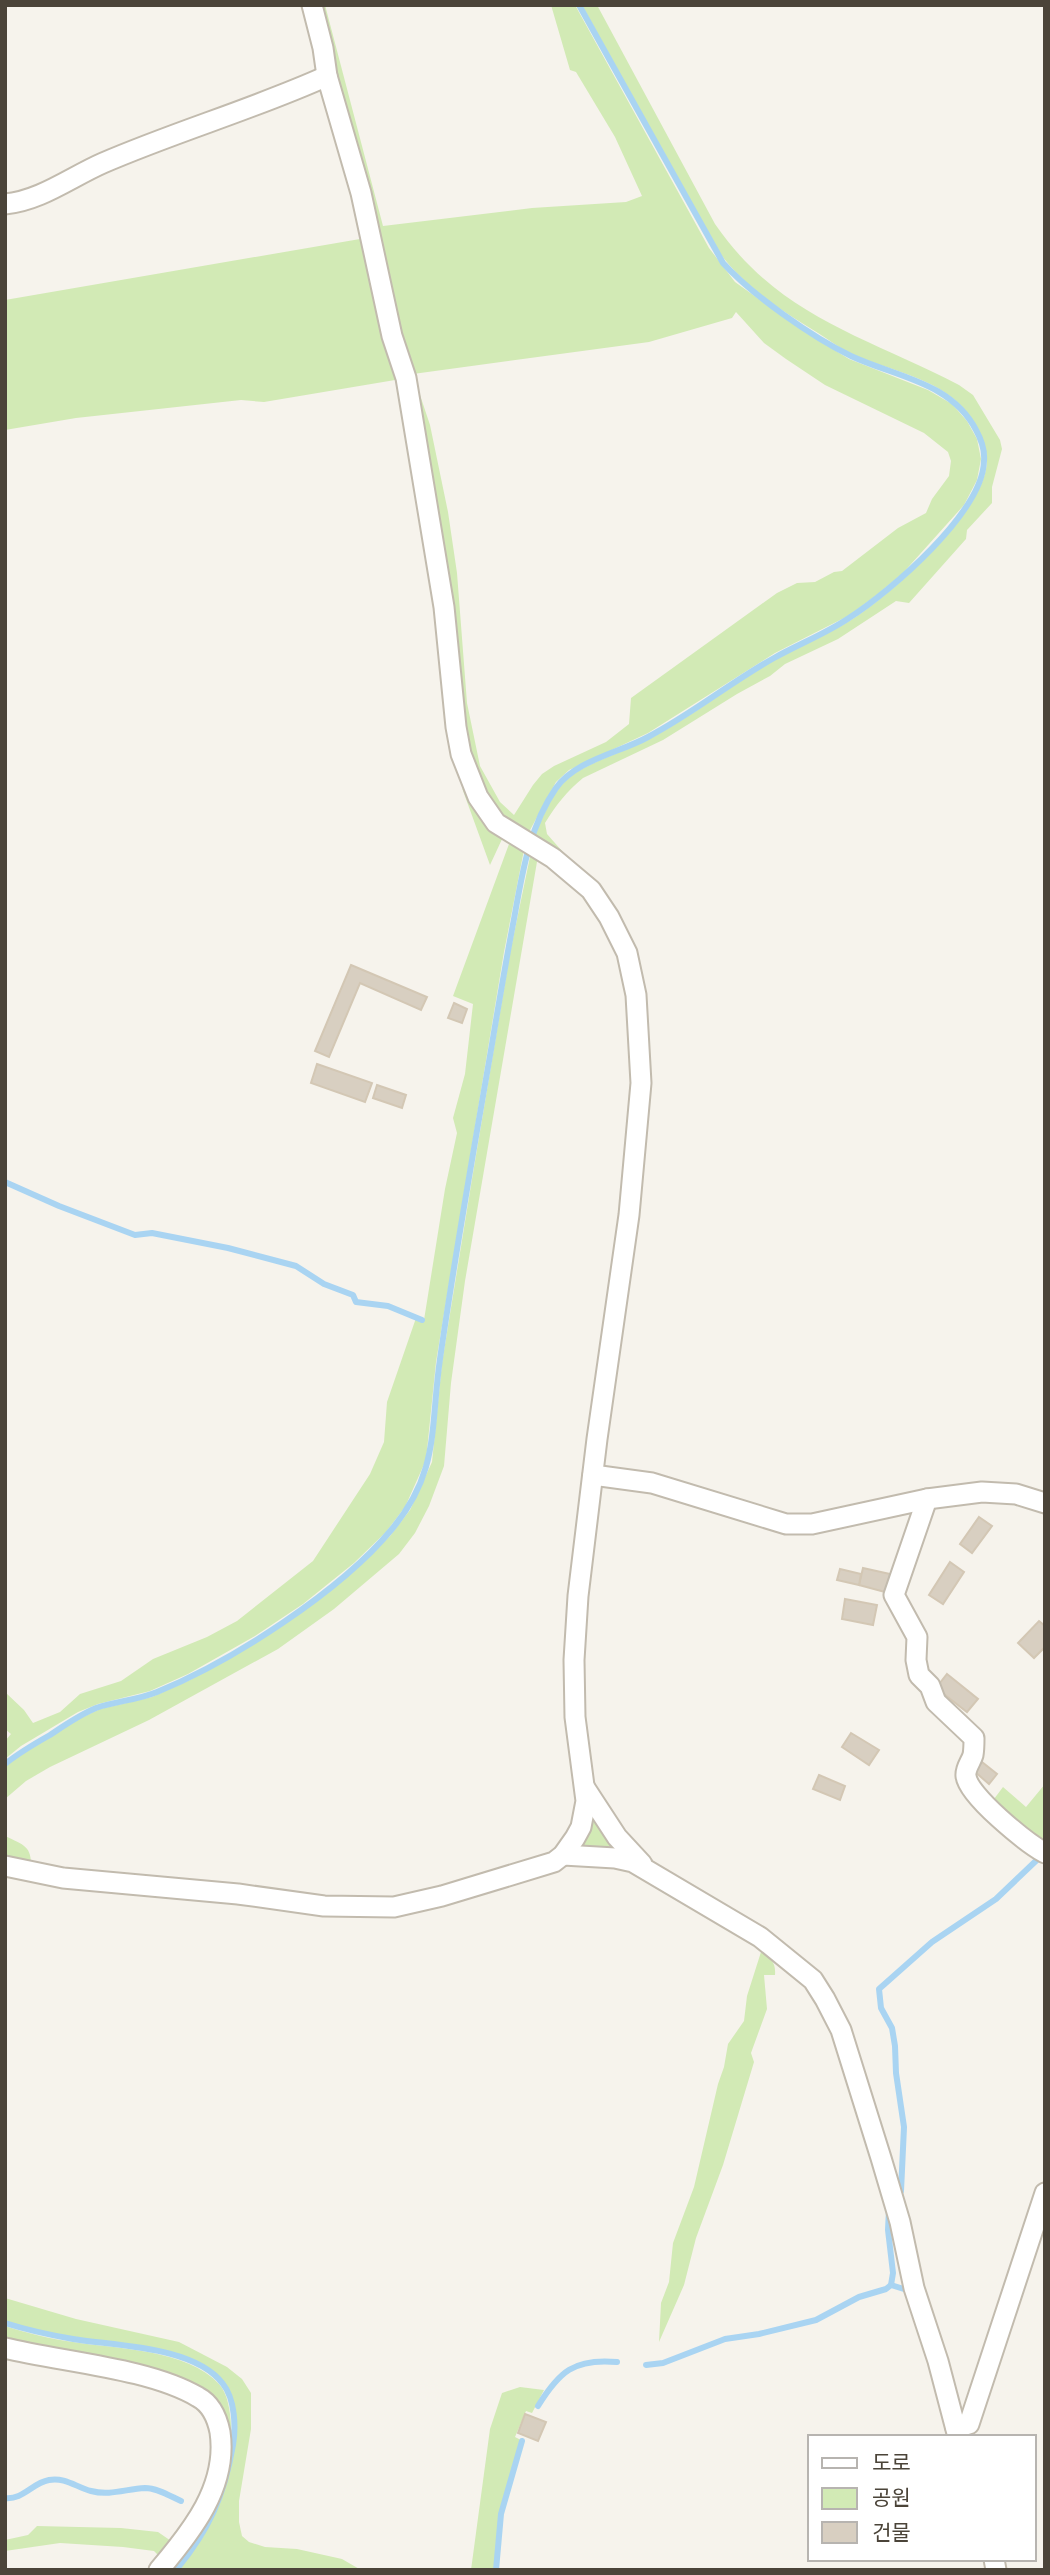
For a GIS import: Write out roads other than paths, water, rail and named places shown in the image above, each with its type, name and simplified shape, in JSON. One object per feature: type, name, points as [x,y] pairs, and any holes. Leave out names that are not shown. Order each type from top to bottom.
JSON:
[{"type":"street","points":[[5,1866],[62,1878],[238,1894],[324,1906],[394,1907],[442,1896],[554,1862],[581,1827],[586,1801],[575,1717],[574,1660],[578,1596],[629,1215],[641,1083],[636,995],[627,953],[599,902],[581,879],[496,823],[468,777],[456,727],[444,607],[407,378],[393,336],[361,193],[327,76],[312,5]]},
{"type":"street","points":[[5,204],[29,199],[103,163],[278,98],[327,76]]},
{"type":"street","points":[[593,1475],[652,1483],[786,1524],[812,1524],[927,1499],[982,1492],[1017,1494],[1045,1503]]},
{"type":"street","points":[[927,1499],[894,1595],[918,1637],[916,1660],[919,1675],[930,1686],[936,1702],[974,1738],[973,1754],[965,1773],[968,1784],[989,1808],[1030,1844],[1045,1853]]},
{"type":"street","points":[[584,1787],[617,1837],[650,1872]]},
{"type":"street","points":[[562,1855],[615,1858],[633,1862],[712,1907],[781,1952],[813,1980],[841,2030],[900,2222],[914,2288],[938,2361],[957,2432],[969,2424],[1045,2193]]},
{"type":"street","points":[[5,2348],[150,2378],[198,2396],[209,2406],[219,2429],[222,2455],[214,2485],[199,2518],[159,2570]]},
{"type":"waterway","points":[[5,1764],[90,1711],[157,1692],[251,1643],[344,1577],[392,1529],[407,1508],[426,1468],[452,1280],[508,950],[528,851],[547,803],[556,788],[575,770],[664,728],[758,667],[831,629],[867,606],[932,549],[952,526],[980,481],[984,461],[981,441],[965,414],[952,401],[921,383],[851,356],[819,338],[766,301],[723,263],[579,5]]},
{"type":"waterway","points":[[5,1182],[135,1235],[152,1233],[228,1248],[296,1266],[324,1284],[353,1295],[356,1302],[388,1306],[422,1320]]},
{"type":"waterway","points":[[901,2191],[904,2127],[892,2028],[881,2008],[879,1989],[932,1942],[996,1899],[1040,1857]]},
{"type":"waterway","points":[[646,2365],[663,2363],[725,2339],[816,2320],[859,2297],[886,2289],[891,2285],[893,2273],[888,2230],[889,2210]]},
{"type":"waterway","points":[[891,2285],[907,2290],[909,2294]]},
{"type":"waterway","points":[[5,2323],[64,2337],[174,2355],[210,2371],[223,2384],[230,2397],[234,2422],[234,2438],[225,2481],[206,2527],[176,2570]]},
{"type":"waterway","points":[[538,2406],[553,2384],[569,2370],[589,2362],[617,2362]]},
{"type":"waterway","points":[[496,2570],[501,2514],[522,2441]]},
{"type":"waterway","points":[[5,2498],[17,2496],[43,2482],[55,2479],[98,2492],[150,2488],[181,2501]]}]
